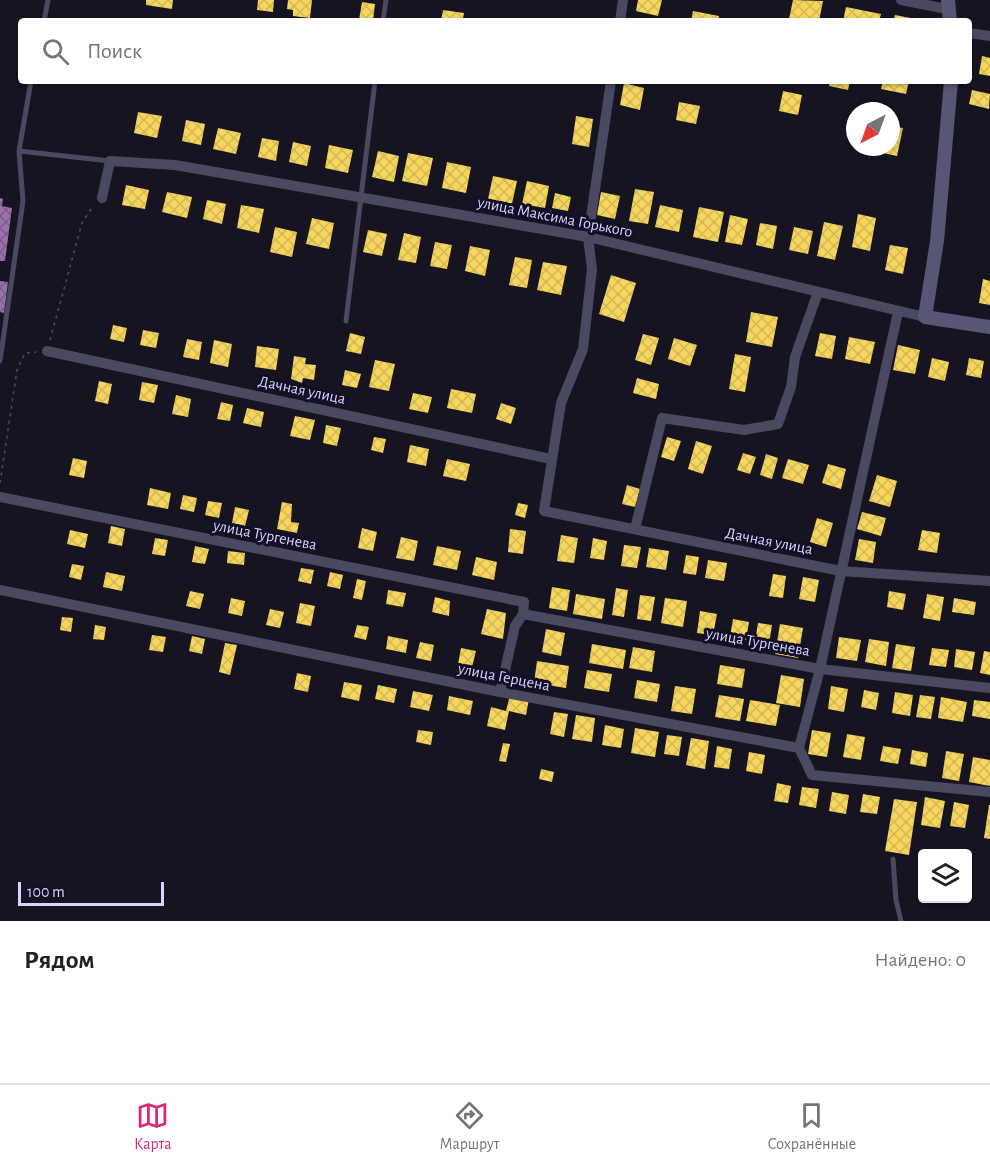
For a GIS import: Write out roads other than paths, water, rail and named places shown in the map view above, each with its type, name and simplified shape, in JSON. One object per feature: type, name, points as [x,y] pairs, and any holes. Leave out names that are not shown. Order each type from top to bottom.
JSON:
[{"type":"street","points":[[619,0],[620,18]]},
{"type":"street","points":[[901,0],[948,10]]},
{"type":"street","points":[[972,33],[990,36]]},
{"type":"street","points":[[551,459],[561,404],[583,349],[592,269],[588,237],[611,84]]},
{"type":"street","points":[[925,317],[937,241],[951,84]]},
{"type":"street","points":[[102,198],[110,161]]},
{"type":"street","name":"улица Максима Горького","points":[[110,161],[175,165],[588,237],[898,312],[990,327]]},
{"type":"street","points":[[635,529],[662,418],[744,430],[778,424],[792,387],[795,357],[818,292]]},
{"type":"street","points":[[898,312],[820,669],[799,748],[812,775],[990,792]]},
{"type":"street","name":"Дачная улица","points":[[47,351],[551,459],[544,511],[841,571],[990,581]]},
{"type":"street","name":"улица Тургенева","points":[[0,497],[524,602],[523,614],[820,669],[990,688]]},
{"type":"street","name":"улица Герцена","points":[[0,590],[500,692],[799,748]]},
{"type":"street","points":[[500,692],[515,626],[523,614]]},
{"type":"lane","points":[[45,18],[48,0]]},
{"type":"lane","points":[[383,18],[386,0]]},
{"type":"lane","points":[[0,361],[23,201],[19,151],[30,84]]},
{"type":"lane","points":[[346,321],[359,198],[375,84]]},
{"type":"lane","points":[[19,151],[110,161]]},
{"type":"lane","points":[[893,859],[896,900],[901,921]]}]
